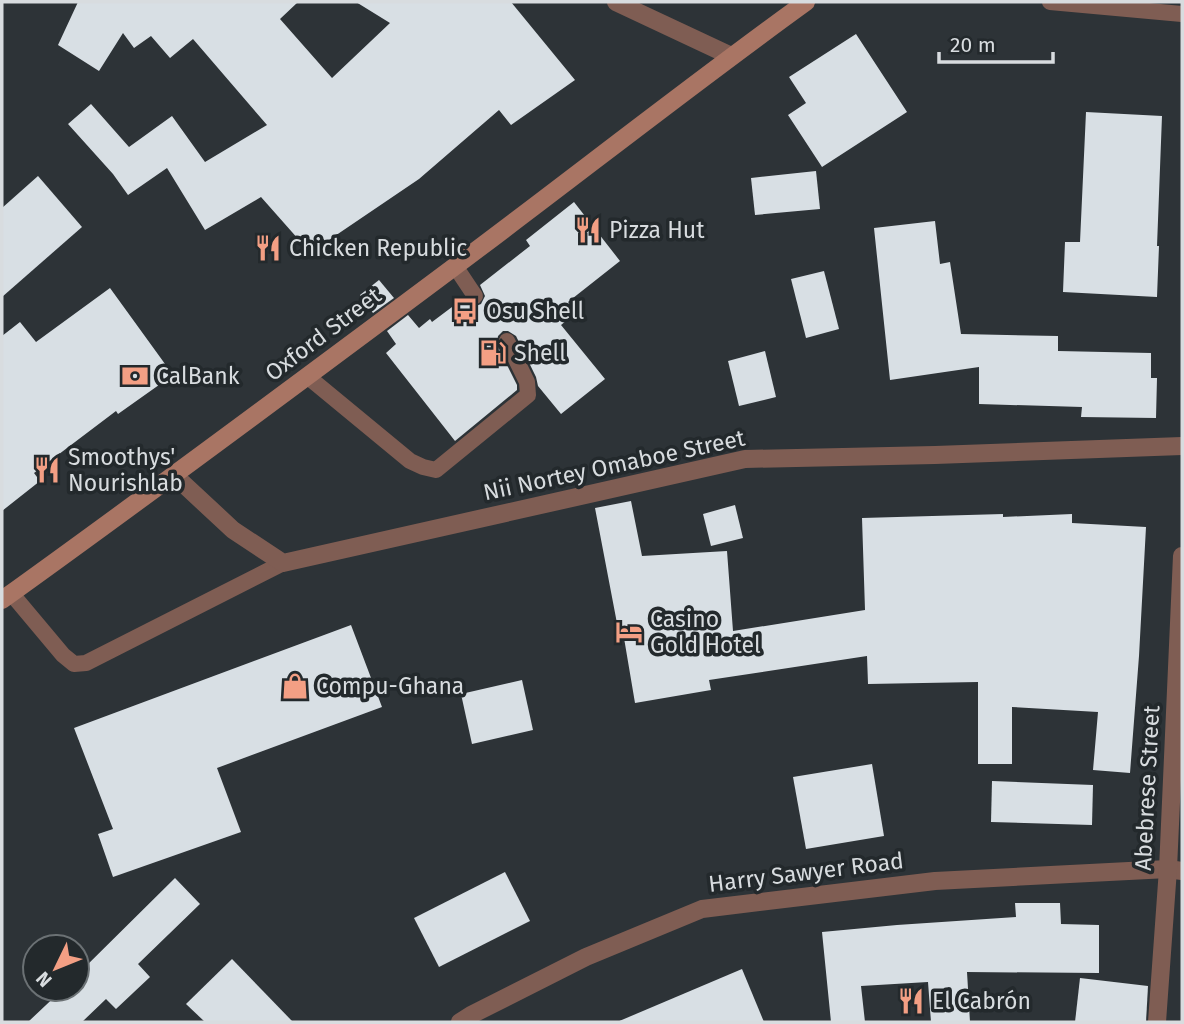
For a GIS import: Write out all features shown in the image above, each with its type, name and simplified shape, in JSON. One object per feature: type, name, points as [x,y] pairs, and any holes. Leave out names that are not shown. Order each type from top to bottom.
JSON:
[{"type":"main road","name":"Oxford Street","points":[[6,597],[175,475],[806,2]]},
{"type":"street","points":[[617,2],[731,56]]},
{"type":"street","name":"Nii Nortey Omaboe Street","points":[[284,563],[746,459],[1182,446]]},
{"type":"street","points":[[175,475],[233,530],[284,563]]},
{"type":"street","name":"Abebrese Street","points":[[1157,1022],[1175,870],[1182,556]]},
{"type":"street","name":"Harry Sawyer Road","points":[[460,1022],[586,957],[702,909],[935,881],[1175,870]]},
{"type":"lane","points":[[1050,2],[1182,14]]},
{"type":"lane","points":[[455,266],[475,296]]},
{"type":"lane","points":[[307,376],[410,461],[436,470],[528,394],[527,382],[507,341]]},
{"type":"lane","points":[[6,597],[63,655],[74,664],[86,663],[284,563]]},
{"type":"building","points":[[78,2],[298,2],[280,19],[332,78],[390,23],[356,2],[511,2],[575,80],[511,125],[499,110],[419,179],[326,242],[321,236],[307,249],[261,197],[205,230],[167,168],[128,195],[68,124],[91,104],[129,147],[172,116],[205,162],[267,125],[193,39],[170,58],[151,36],[134,48],[123,33],[99,71],[58,45]]},
{"type":"building","points":[[856,34],[907,112],[822,167],[788,115],[806,103],[789,77]]},
{"type":"building","points":[[1086,112],[1162,116],[1157,297],[1063,292],[1065,242],[1080,242]]},
{"type":"building","points":[[816,171],[820,209],[755,215],[751,178]]},
{"type":"building","points":[[38,176],[82,227],[2,297],[2,208]]},
{"type":"building","points":[[574,202],[620,261],[568,302],[577,312],[561,325],[605,379],[561,414],[538,386],[516,336],[503,331],[498,336],[497,345],[517,390],[455,441],[386,353],[396,344],[387,331],[408,315],[419,328],[430,319],[432,322],[464,298],[471,306],[481,304],[485,296],[480,285],[530,246],[526,240]]},
{"type":"building","points":[[935,221],[940,264],[950,262],[961,334],[1058,336],[1058,351],[1151,353],[1151,378],[1157,378],[1156,418],[1081,417],[1082,407],[979,404],[979,367],[890,380],[874,228]]},
{"type":"building","points":[[824,271],[839,329],[806,338],[791,279]]},
{"type":"building","points":[[379,280],[394,298],[373,313],[360,295]]},
{"type":"building","points":[[110,288],[173,375],[118,414],[116,411],[34,473],[40,481],[2,511],[2,336],[20,322],[36,342]]},
{"type":"building","points":[[765,351],[776,397],[739,406],[728,361]]},
{"type":"building","points":[[631,501],[642,556],[727,551],[733,631],[865,610],[862,518],[1072,514],[1072,523],[1146,527],[1130,773],[1093,770],[1098,712],[1012,707],[1012,764],[978,764],[978,682],[868,684],[867,656],[709,680],[711,690],[635,703],[624,638],[620,639],[595,508]]},
{"type":"building","points":[[735,505],[743,538],[711,546],[703,514]]},
{"type":"building","points":[[351,625],[382,707],[217,768],[241,832],[113,877],[98,834],[113,829],[74,728]]},
{"type":"building","points":[[522,680],[533,730],[472,744],[461,694]]},
{"type":"building","points":[[872,764],[884,836],[806,849],[793,777]]},
{"type":"building","points":[[992,781],[1093,785],[1092,825],[991,822]]},
{"type":"building","points":[[505,872],[530,921],[439,967],[414,918]]},
{"type":"building","points":[[175,878],[200,904],[138,964],[150,977],[116,1009],[106,999],[82,1022],[28,1022],[48,1003],[91,1003],[91,961]]},
{"type":"building","points":[[1015,903],[1060,903],[1061,924],[1099,925],[1099,973],[967,972],[970,1022],[931,1022],[928,982],[861,986],[865,1022],[831,1022],[822,932],[1016,917]]},
{"type":"building","points":[[232,959],[293,1022],[205,1022],[186,1004]]},
{"type":"building","points":[[742,969],[764,1022],[617,1022]]},
{"type":"building","points":[[1080,978],[1148,986],[1146,1022],[1075,1022]]},
{"type":"place","name":"Pizza Hut","points":[[588,230]]},
{"type":"place","name":"Chicken Republic","points":[[268,248]]},
{"type":"place","name":"Osu Shell","points":[[465,311]]},
{"type":"place","name":"Shell","points":[[493,353]]},
{"type":"place","name":"CalBank","points":[[135,376]]},
{"type":"place","name":"Smoothys' Nourishlab","points":[[47,470]]},
{"type":"place","name":"Casino Gold Hotel","points":[[629,632]]},
{"type":"place","name":"Compu-Ghana","points":[[295,686]]},
{"type":"place","name":"El Cabrón","points":[[911,1001]]}]
